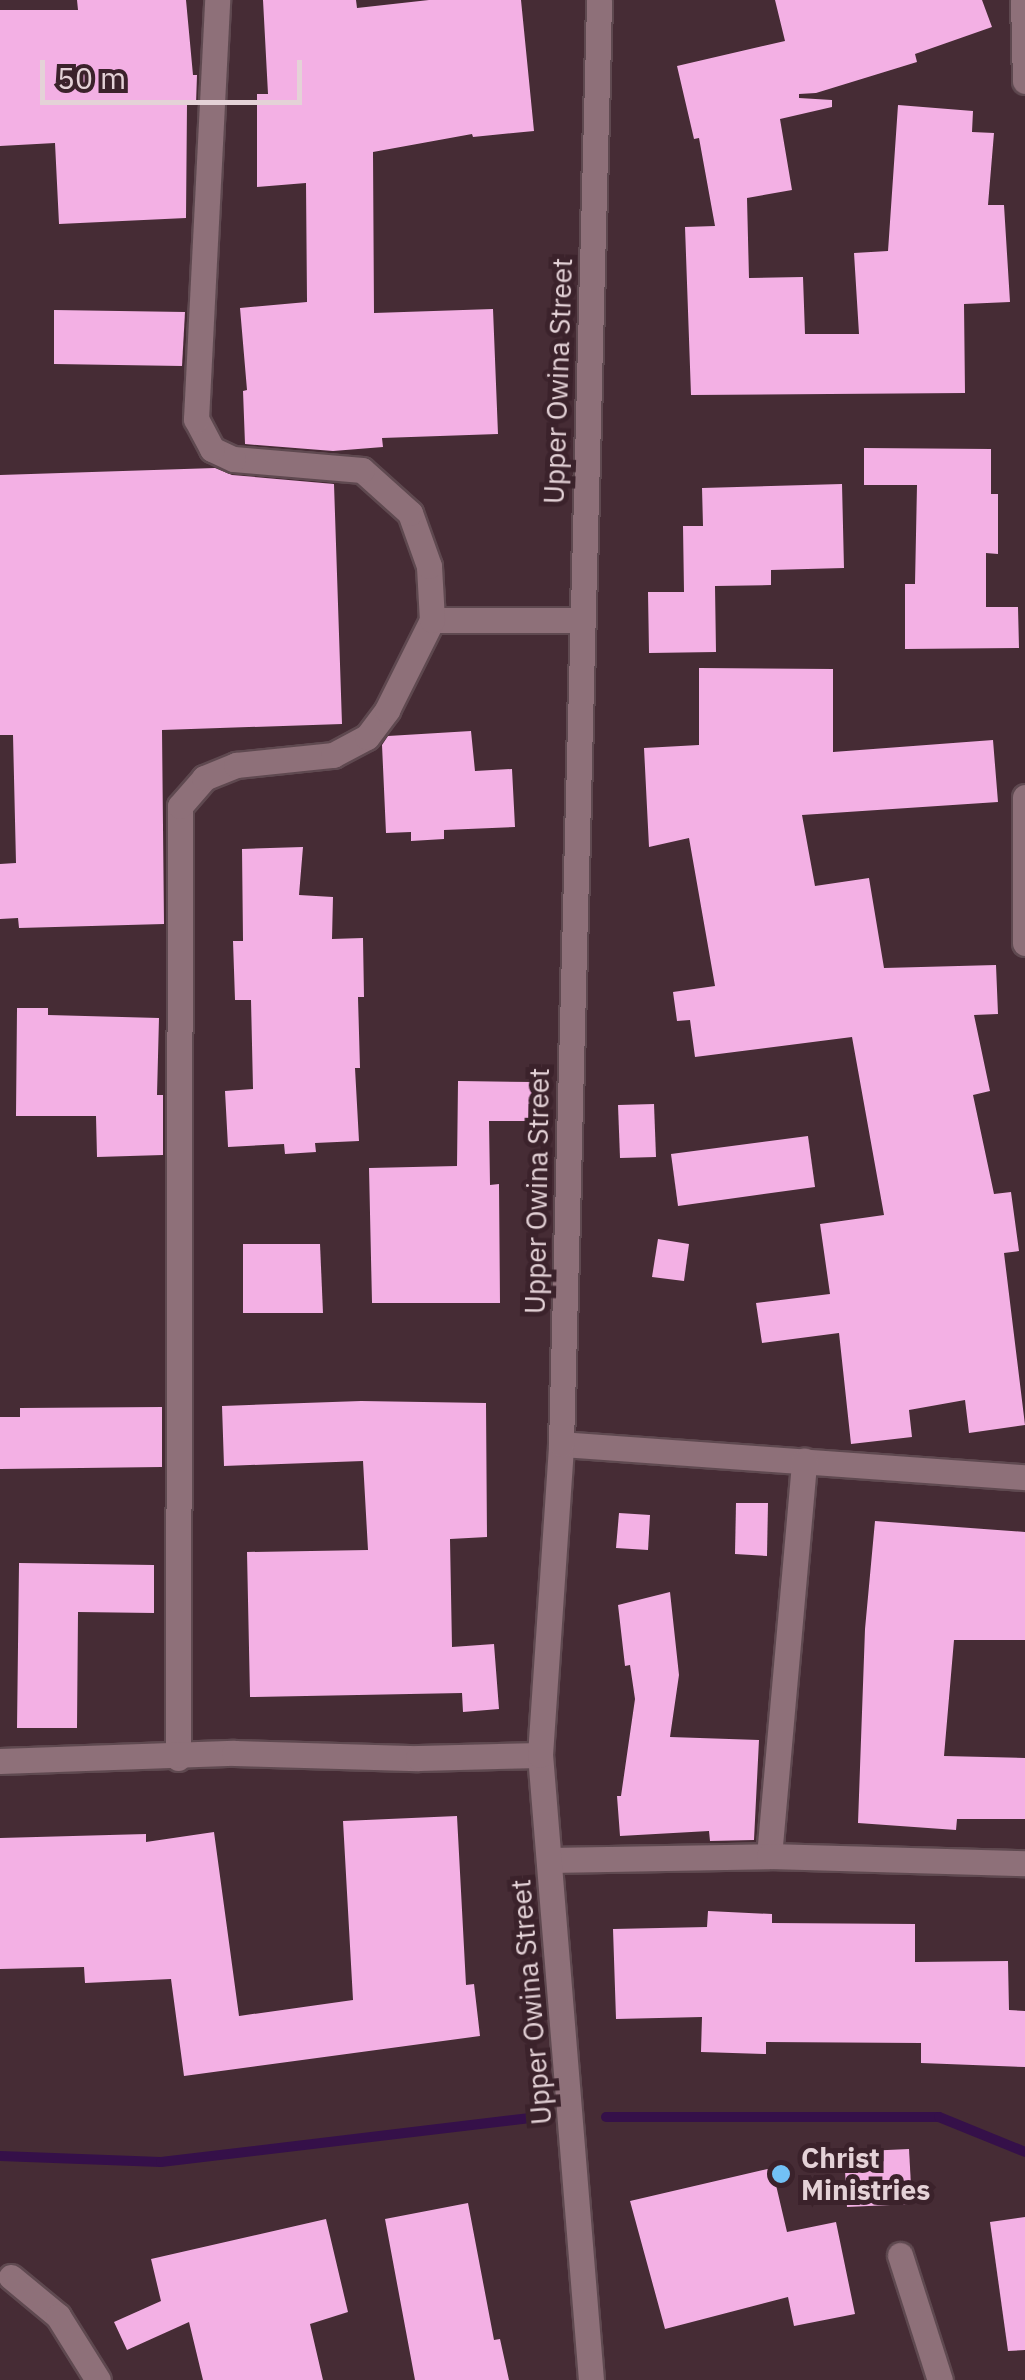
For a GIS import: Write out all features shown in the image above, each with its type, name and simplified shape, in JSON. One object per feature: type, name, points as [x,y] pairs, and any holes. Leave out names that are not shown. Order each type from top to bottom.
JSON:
[{"type":"street","points":[[178,1758],[180,806],[204,778],[236,765],[333,756],[367,736],[387,710],[432,620],[429,566],[410,514],[362,470],[233,459],[212,449],[196,418],[217,0]]},
{"type":"street","name":"Upper Owina Street","points":[[592,2380],[540,1755],[561,1444],[599,0]]},
{"type":"street","points":[[1023,0],[1025,81]]},
{"type":"street","points":[[432,620],[582,620]]},
{"type":"street","points":[[1025,797],[1025,944]]},
{"type":"street","points":[[561,1444],[1025,1477]]},
{"type":"street","points":[[769,1856],[804,1461]]},
{"type":"street","points":[[0,1761],[234,1754],[418,1758],[540,1755]]},
{"type":"street","points":[[550,1860],[769,1856],[1025,1863]]},
{"type":"street","points":[[900,2254],[940,2380]]},
{"type":"street","points":[[12,2277],[58,2316],[98,2380]]},
{"type":"building","points":[[77,0],[186,0],[193,75],[197,75],[196,104],[187,104],[186,218],[59,224],[55,143],[0,146],[0,10],[78,10]]},
{"type":"building","points":[[263,0],[356,0],[357,8],[429,0],[521,0],[534,131],[473,137],[472,134],[373,152],[374,313],[493,309],[498,434],[382,438],[383,447],[333,451],[245,444],[243,391],[247,390],[240,308],[307,302],[306,183],[257,187],[257,94],[268,94]]},
{"type":"building","points":[[775,0],[982,0],[992,27],[915,54],[917,62],[816,93],[799,94],[799,98],[832,100],[832,107],[780,119],[792,190],[747,198],[749,278],[803,277],[805,334],[859,334],[854,253],[888,251],[898,105],[973,111],[972,132],[994,133],[988,205],[1004,205],[1010,302],[964,304],[965,393],[691,395],[685,227],[715,226],[699,138],[694,139],[677,66],[785,41]]},
{"type":"building","points":[[54,310],[185,312],[182,366],[54,364]]},
{"type":"building","points":[[864,448],[991,449],[991,494],[998,494],[998,554],[986,553],[986,607],[1018,607],[1019,648],[905,649],[905,584],[915,584],[917,485],[864,485]]},
{"type":"building","points":[[215,468],[232,475],[334,484],[342,724],[162,730],[164,924],[19,928],[18,918],[0,919],[0,864],[16,863],[13,735],[0,735],[0,475]]},
{"type":"building","points":[[842,484],[844,568],[771,570],[771,585],[715,586],[716,652],[649,653],[648,592],[684,592],[683,526],[703,526],[702,488]]},
{"type":"building","points":[[699,668],[833,669],[833,752],[993,740],[998,802],[802,815],[815,886],[869,878],[884,968],[996,965],[998,1014],[974,1015],[990,1091],[973,1095],[994,1194],[1011,1192],[1019,1251],[1004,1253],[1025,1425],[969,1433],[965,1400],[909,1410],[912,1437],[851,1444],[839,1333],[762,1343],[756,1303],[830,1294],[820,1224],[884,1215],[852,1037],[695,1057],[690,1020],[677,1021],[673,992],[715,986],[689,838],[649,847],[644,748],[699,745]]},
{"type":"building","points":[[471,731],[475,771],[512,769],[515,827],[444,830],[444,839],[411,841],[411,832],[386,833],[382,745],[388,736]]},
{"type":"building","points":[[303,847],[299,895],[333,897],[332,939],[363,938],[364,997],[358,997],[360,1068],[355,1068],[359,1141],[315,1143],[316,1152],[285,1154],[284,1144],[228,1147],[225,1091],[253,1089],[251,1000],[235,1000],[233,941],[243,941],[242,849]]},
{"type":"building","points":[[17,1008],[48,1008],[48,1015],[159,1018],[157,1095],[163,1095],[163,1155],[97,1157],[96,1116],[16,1116]]},
{"type":"building","points":[[458,1081],[532,1082],[531,1121],[489,1121],[490,1185],[499,1184],[500,1303],[372,1303],[369,1168],[457,1166]]},
{"type":"building","points":[[654,1104],[656,1157],[620,1158],[618,1105]]},
{"type":"building","points":[[808,1136],[815,1187],[678,1206],[671,1154]]},
{"type":"building","points":[[658,1239],[689,1244],[684,1281],[652,1277]]},
{"type":"building","points":[[243,1244],[320,1244],[323,1313],[243,1313]]},
{"type":"building","points":[[361,1401],[486,1403],[487,1537],[450,1539],[452,1647],[494,1644],[499,1709],[463,1712],[462,1693],[250,1697],[247,1552],[368,1550],[363,1461],[224,1466],[222,1406]]},
{"type":"building","points":[[162,1407],[162,1467],[0,1469],[0,1417],[20,1417],[20,1408]]},
{"type":"building","points":[[736,1503],[768,1503],[767,1556],[735,1554]]},
{"type":"building","points":[[619,1513],[650,1515],[648,1550],[616,1548]]},
{"type":"building","points":[[875,1521],[1025,1532],[1025,1640],[954,1640],[944,1756],[1025,1758],[1025,1819],[957,1819],[956,1830],[858,1823],[865,1629]]},
{"type":"building","points":[[19,1563],[154,1565],[154,1613],[78,1612],[77,1728],[17,1728]]},
{"type":"building","points":[[670,1592],[679,1675],[670,1737],[759,1740],[754,1840],[710,1841],[709,1831],[620,1836],[617,1796],[621,1796],[635,1699],[630,1665],[625,1666],[618,1605]]},
{"type":"building","points":[[457,1816],[466,1985],[474,1984],[480,2036],[184,2076],[171,1979],[85,1983],[84,1967],[0,1969],[0,1838],[146,1834],[146,1842],[214,1832],[239,2016],[353,2000],[343,1821]]},
{"type":"building","points":[[708,1911],[772,1914],[772,1923],[915,1924],[915,1962],[1008,1961],[1009,2010],[1025,2011],[1025,2067],[921,2063],[921,2043],[766,2042],[766,2054],[701,2052],[702,2017],[616,2019],[613,1929],[707,1927]]},
{"type":"building","points":[[909,2149],[912,2204],[847,2207],[844,2152]]},
{"type":"building","points":[[772,2168],[787,2232],[836,2222],[855,2314],[794,2326],[788,2297],[665,2329],[630,2201]]},
{"type":"building","points":[[468,2203],[494,2340],[500,2339],[509,2380],[415,2380],[385,2219]]},
{"type":"building","points":[[1025,2217],[1025,2350],[1008,2351],[990,2222]]},
{"type":"building","points":[[326,2219],[348,2312],[310,2324],[323,2380],[203,2380],[189,2322],[127,2350],[114,2322],[161,2301],[151,2259]]},
{"type":"waterway","points":[[606,2117],[939,2117],[1025,2152]]},
{"type":"waterway","points":[[0,2156],[161,2162],[530,2118]]},
{"type":"place","name":"Christ Ministries","points":[[781,2174]]}]
